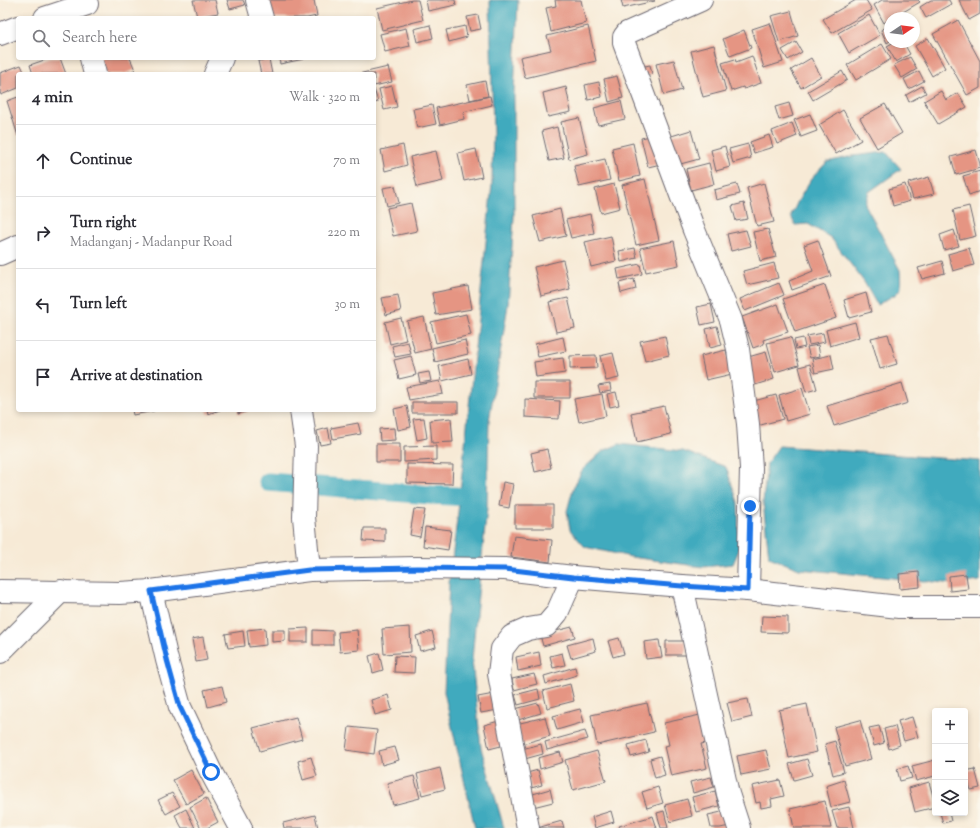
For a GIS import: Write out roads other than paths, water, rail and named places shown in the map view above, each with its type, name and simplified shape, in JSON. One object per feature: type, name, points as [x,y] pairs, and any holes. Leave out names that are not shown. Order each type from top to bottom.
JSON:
[{"type":"street","points":[[257,0],[261,16]]},
{"type":"street","points":[[701,0],[627,33],[624,37],[624,43],[694,230],[731,320],[738,349],[748,424],[751,468],[748,590]]},
{"type":"street","points":[[53,16],[87,7]]},
{"type":"street","points":[[0,34],[16,28]]},
{"type":"street","points":[[91,60],[94,72]]},
{"type":"street","points":[[216,72],[221,60]]},
{"type":"street","points":[[0,254],[16,247]]},
{"type":"street","points":[[301,412],[306,446],[304,517],[309,570]]},
{"type":"street","points":[[0,591],[120,593],[151,591],[309,570],[417,568],[505,569],[573,577],[748,590],[899,607],[980,607]]},
{"type":"street","points":[[528,828],[499,674],[502,649],[512,636],[528,629],[546,626],[557,613],[573,577]]},
{"type":"street","points":[[682,586],[728,794],[739,828]]},
{"type":"street","points":[[151,591],[167,660],[180,707],[211,772],[241,828]]},
{"type":"street","points":[[0,652],[62,592]]},
{"type":"water","points":[[490,0],[518,0],[514,96],[514,217],[508,305],[489,421],[487,508],[472,660],[481,748],[504,828],[475,828],[444,692],[449,583],[458,512],[492,184],[493,133]]},
{"type":"water","points":[[886,152],[901,169],[869,192],[865,204],[900,270],[901,288],[896,294],[877,305],[864,282],[831,238],[808,224],[795,225],[791,216],[811,179],[827,162],[853,156]]},
{"type":"water","points":[[619,444],[683,451],[726,467],[738,502],[739,550],[733,564],[703,567],[631,557],[585,547],[570,530],[567,511],[573,489],[582,470],[603,451]]},
{"type":"water","points":[[779,446],[980,461],[980,581],[956,584],[799,569],[769,557],[763,502],[767,463]]},
{"type":"waterway","points":[[268,482],[473,497]]}]
